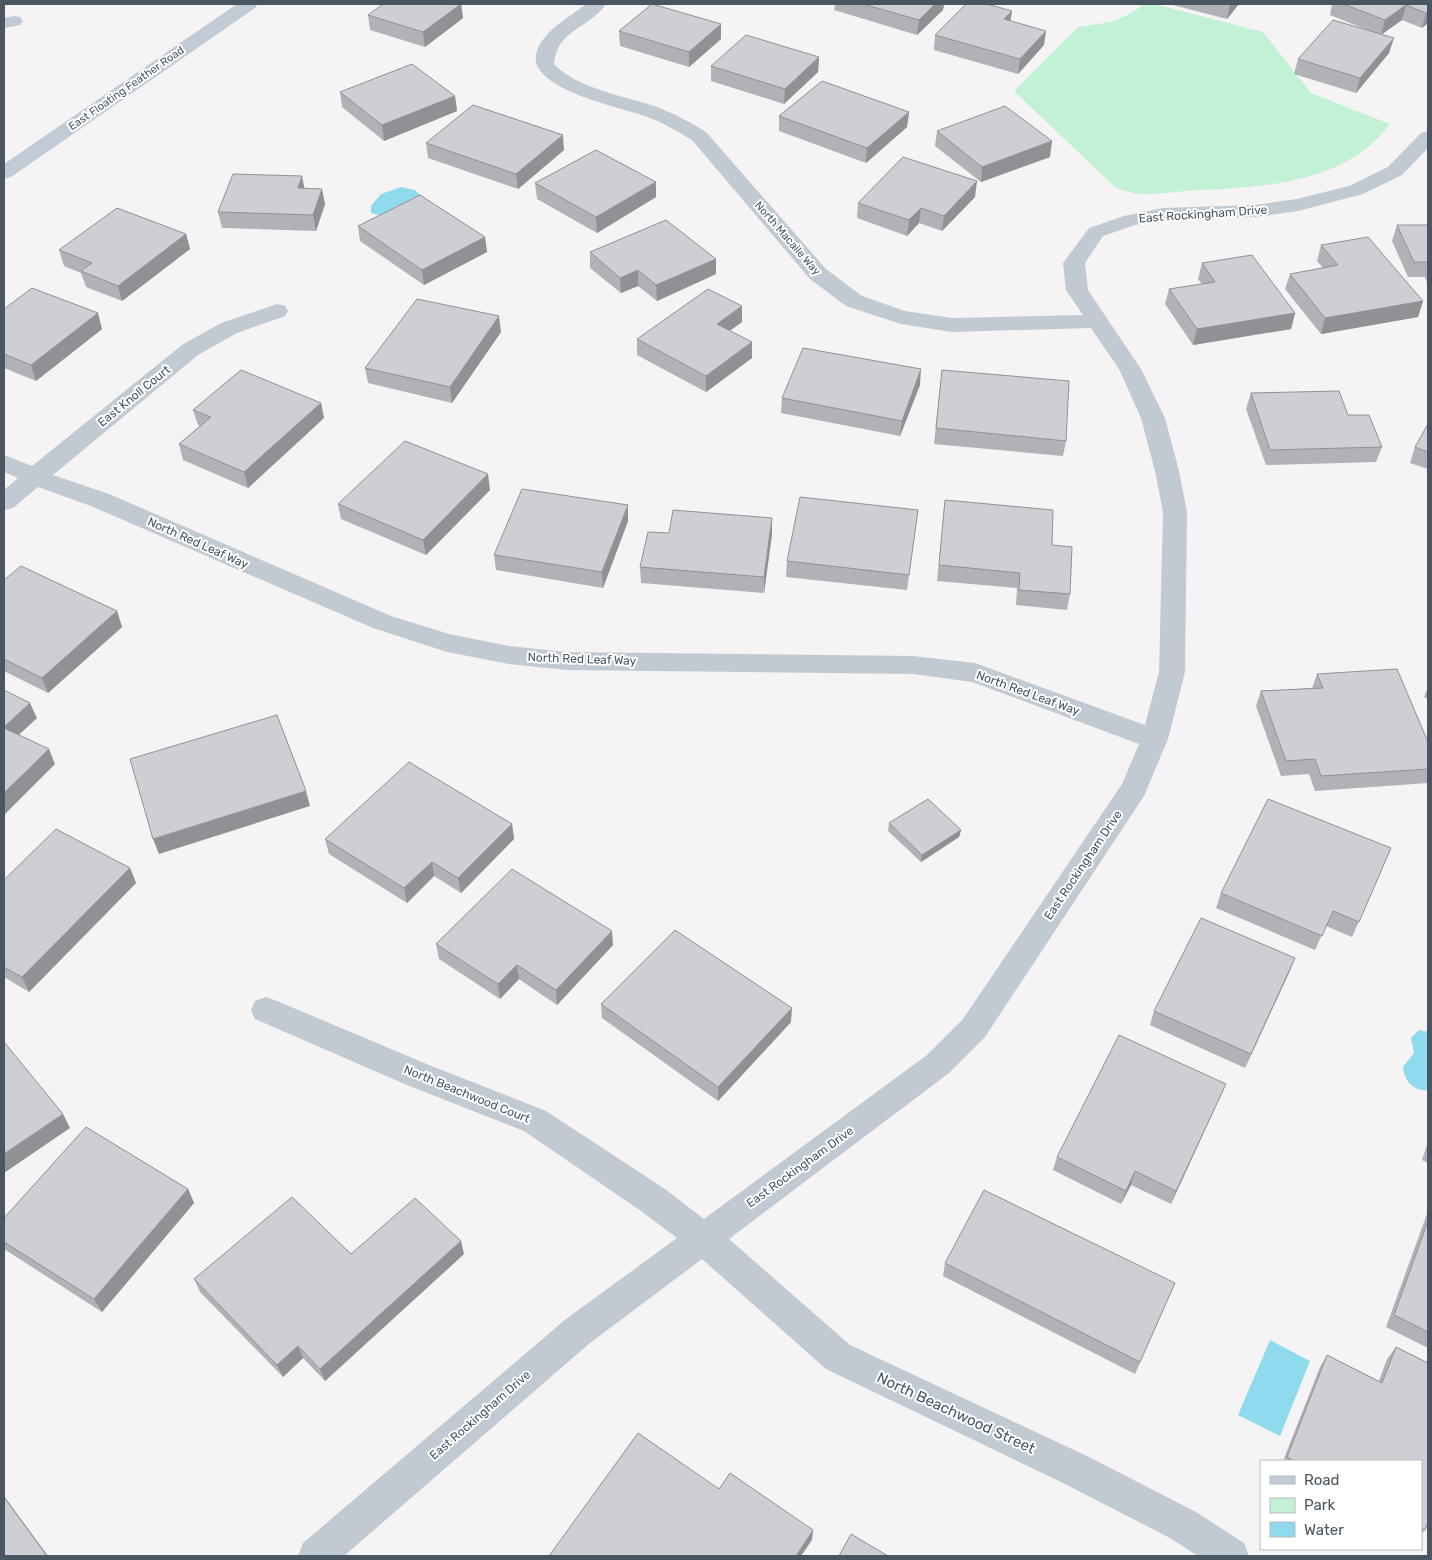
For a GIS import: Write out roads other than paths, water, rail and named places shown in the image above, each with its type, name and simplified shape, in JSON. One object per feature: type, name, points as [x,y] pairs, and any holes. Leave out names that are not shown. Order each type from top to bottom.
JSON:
[{"type":"main road","name":"East Floating Feather Road","points":[[4,172],[249,4]]},
{"type":"street","name":"North Macaile Way","points":[[596,4],[554,38],[546,51],[545,65],[555,76],[571,85],[652,112],[678,123],[699,136],[818,274],[854,301],[901,317],[952,325],[1096,321]]},
{"type":"street","name":"East Rockingham Drive","points":[[316,1556],[578,1331],[938,1064],[974,1028],[1134,788],[1155,739],[1172,672],[1175,512],[1154,418],[1130,369],[1077,290],[1074,263],[1096,232],[1131,220],[1155,216],[1263,210],[1298,205],[1356,190],[1395,171],[1425,146]]},
{"type":"street","name":"East Knoll Court","points":[[4,502],[190,350],[229,328],[277,311]]},
{"type":"street","name":"North Red Leaf Way","points":[[4,463],[35,477],[100,500],[382,622],[447,643],[509,655],[566,661],[913,665],[975,673],[1155,739]]},
{"type":"street","name":"North Beachwood Court","points":[[266,1010],[418,1075],[535,1121],[653,1200],[703,1238]]},
{"type":"street","name":"North Beachwood Street","points":[[703,1238],[838,1357],[1076,1470],[1183,1525],[1231,1556]]},
{"type":"water","points":[[401,187],[415,190],[420,195],[383,216],[371,213],[371,206],[381,194]]},
{"type":"water","points":[[1419,1030],[1428,1032],[1428,1090],[1418,1089],[1410,1084],[1407,1081],[1403,1067],[1414,1053],[1411,1038]]},
{"type":"water","points":[[1270,1340],[1310,1361],[1280,1436],[1238,1415]]}]
